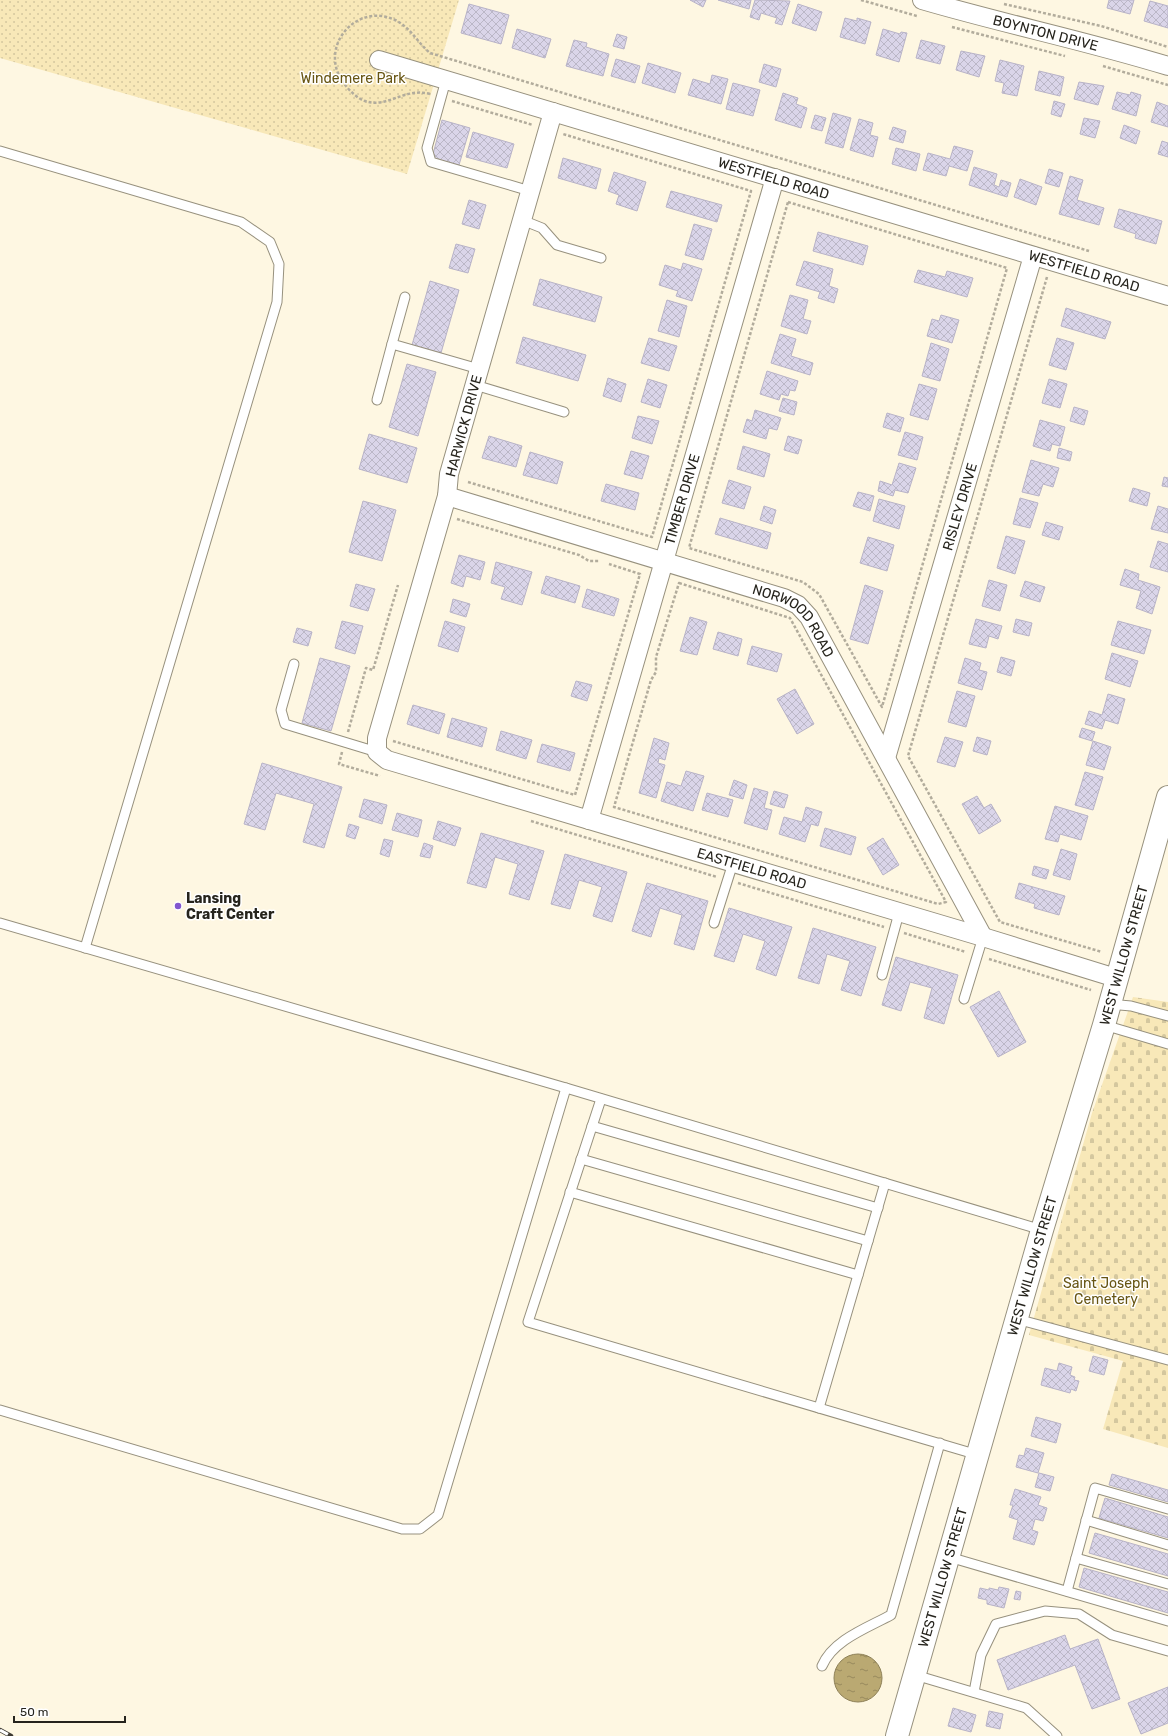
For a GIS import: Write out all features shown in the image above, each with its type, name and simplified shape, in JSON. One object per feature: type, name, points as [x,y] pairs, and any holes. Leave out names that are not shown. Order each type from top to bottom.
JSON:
[{"type":"street","name":"BOYNTON DRIVE","points":[[922,0],[982,18],[1139,57],[1168,66]]},
{"type":"street","name":"WESTFIELD ROAD","points":[[379,60],[1168,296]]},
{"type":"street","name":"HARWICK DRIVE","points":[[385,750],[377,738],[447,496],[449,474],[553,112]]},
{"type":"street","name":"TIMBER DRIVE","points":[[589,820],[775,178]]},
{"type":"street","name":"RISLEY DRIVE","points":[[886,758],[1033,256]]},
{"type":"street","name":"NORWOOD ROAD","points":[[447,496],[784,598],[798,605],[809,617],[982,937]]},
{"type":"street","name":"EASTFIELD ROAD","points":[[385,750],[589,820],[1116,978]]},
{"type":"street","name":"WEST WILLOW STREET","points":[[897,1736],[1016,1318],[1167,806]]},
{"type":"lane","points":[[446,80],[427,148],[432,162],[530,191]]},
{"type":"lane","points":[[0,151],[241,222],[270,242],[280,264],[277,302],[85,948]]},
{"type":"lane","points":[[522,220],[542,228],[557,245],[601,258]]},
{"type":"lane","points":[[377,400],[405,297]]},
{"type":"lane","points":[[392,344],[564,412]]},
{"type":"lane","points":[[294,664],[281,710],[285,724],[385,750]]},
{"type":"lane","points":[[714,923],[733,863]]},
{"type":"lane","points":[[882,974],[900,912]]},
{"type":"lane","points":[[0,924],[566,1088],[1042,1230]]},
{"type":"lane","points":[[964,998],[982,937]]},
{"type":"lane","points":[[1106,1014],[1131,1006],[1168,1016]]},
{"type":"lane","points":[[1106,1014],[1168,1044]]},
{"type":"lane","points":[[0,1410],[402,1529],[420,1529],[438,1515],[566,1088]]},
{"type":"lane","points":[[600,1099],[528,1322],[978,1455]]},
{"type":"lane","points":[[592,1126],[878,1208]]},
{"type":"lane","points":[[581,1159],[868,1241]]},
{"type":"lane","points":[[819,1408],[886,1183]]},
{"type":"lane","points":[[570,1192],[858,1275]]},
{"type":"lane","points":[[1016,1318],[1168,1360]]},
{"type":"lane","points":[[822,1666],[826,1656],[839,1644],[891,1615],[940,1444]]},
{"type":"lane","points":[[1067,1591],[1095,1488],[1168,1509]]},
{"type":"lane","points":[[1086,1520],[1168,1545]]},
{"type":"lane","points":[[949,1556],[1168,1621]]},
{"type":"lane","points":[[1076,1558],[1168,1584]]},
{"type":"lane","points":[[974,1692],[981,1655],[996,1624],[1045,1611],[1079,1614],[1112,1635],[1168,1651]]},
{"type":"lane","points":[[915,1674],[1026,1708],[1057,1736]]},
{"type":"path","points":[[1003,4],[1101,26],[1168,47]]},
{"type":"path","points":[[468,482],[652,537],[751,191],[423,92],[412,92],[380,103],[364,101],[350,90],[340,79],[334,65],[335,48],[341,35],[364,18],[380,15],[396,20],[410,31],[422,46],[430,53],[1089,251]]},
{"type":"path","points":[[788,202],[1007,268],[882,707],[819,594],[803,582],[689,548],[788,202]]},
{"type":"path","points":[[1054,279],[1046,277],[908,756],[1000,922],[1102,952]]},
{"type":"path","points":[[385,750],[575,795],[640,574],[598,560],[589,561],[579,555],[457,519]]},
{"type":"path","points":[[679,583],[790,618],[946,902],[938,904],[614,807],[651,680],[656,672],[656,657],[679,583]]},
{"type":"green space","name":"Windemere Park","points":[[0,0],[459,0],[407,174],[0,58]]},
{"type":"green space","name":"Saint Joseph Cemetery","points":[[1133,997],[1168,1002],[1168,1448],[1103,1429],[1123,1361],[1029,1335],[1092,1113]]},
{"type":"water","points":[[858,1654],[867,1656],[875,1661],[880,1669],[882,1678],[880,1687],[875,1695],[867,1700],[858,1702],[849,1700],[841,1695],[836,1687],[834,1678],[836,1669],[841,1661],[849,1656]]},
{"type":"building","points":[[690,0],[706,0],[703,7]]},
{"type":"building","points":[[718,0],[751,0],[749,9]]},
{"type":"building","points":[[755,0],[790,1],[782,25],[775,23],[777,18],[761,13],[759,20],[750,17]]},
{"type":"building","points":[[1109,0],[1134,0],[1130,14],[1107,8]]},
{"type":"building","points":[[1150,1],[1168,6],[1168,28],[1144,21]]},
{"type":"building","points":[[469,4],[509,15],[501,44],[461,33]]},
{"type":"building","points":[[798,4],[822,12],[816,31],[792,23]]},
{"type":"building","points":[[845,18],[857,21],[857,18],[871,22],[865,44],[840,37]]},
{"type":"building","points":[[517,29],[551,39],[545,58],[512,48]]},
{"type":"building","points":[[883,29],[900,34],[901,32],[907,33],[899,62],[876,55]]},
{"type":"building","points":[[617,34],[627,37],[624,49],[613,46]]},
{"type":"building","points":[[574,40],[587,43],[586,47],[609,54],[603,76],[566,66]]},
{"type":"building","points":[[921,40],[945,46],[940,64],[916,58]]},
{"type":"building","points":[[961,51],[985,56],[979,77],[956,70]]},
{"type":"building","points":[[616,59],[640,66],[635,83],[611,76]]},
{"type":"building","points":[[1000,60],[1024,66],[1017,96],[1002,93],[1004,83],[995,81]]},
{"type":"building","points":[[648,63],[681,73],[675,93],[642,83]]},
{"type":"building","points":[[764,64],[781,69],[776,87],[759,82]]},
{"type":"building","points":[[1039,71],[1064,77],[1060,96],[1035,90]]},
{"type":"building","points":[[712,75],[728,79],[721,104],[688,95],[693,79],[710,84]]},
{"type":"building","points":[[1079,82],[1104,86],[1098,105],[1074,99]]},
{"type":"building","points":[[733,83],[760,90],[753,116],[726,109]]},
{"type":"building","points":[[1117,92],[1130,95],[1131,92],[1141,95],[1136,116],[1112,109]]},
{"type":"building","points":[[783,93],[798,98],[796,104],[807,108],[801,128],[775,120]]},
{"type":"building","points":[[1054,101],[1065,104],[1061,117],[1051,114]]},
{"type":"building","points":[[1157,102],[1168,106],[1168,127],[1151,122]]},
{"type":"building","points":[[833,113],[851,118],[843,148],[825,143]]},
{"type":"building","points":[[815,115],[826,118],[822,131],[811,128]]},
{"type":"building","points":[[1084,118],[1100,121],[1095,138],[1080,134]]},
{"type":"building","points":[[859,119],[873,123],[870,135],[878,137],[873,157],[850,150]]},
{"type":"building","points":[[442,120],[470,128],[459,165],[432,158]]},
{"type":"building","points":[[1124,125],[1140,131],[1136,144],[1120,138]]},
{"type":"building","points":[[893,127],[906,131],[903,143],[889,139]]},
{"type":"building","points":[[473,132],[514,144],[507,168],[466,157]]},
{"type":"building","points":[[1162,141],[1168,143],[1168,157],[1158,154]]},
{"type":"building","points":[[954,146],[973,151],[967,171],[949,166],[946,176],[923,170],[928,153],[950,159]]},
{"type":"building","points":[[896,148],[920,154],[916,171],[892,164]]},
{"type":"building","points":[[563,158],[601,169],[596,189],[558,178]]},
{"type":"building","points":[[974,167],[997,174],[994,185],[999,187],[1001,180],[1011,183],[1007,197],[969,185]]},
{"type":"building","points":[[1049,169],[1063,173],[1059,187],[1045,183]]},
{"type":"building","points":[[614,172],[646,182],[637,211],[616,204],[619,195],[608,191]]},
{"type":"building","points":[[1070,176],[1083,180],[1077,200],[1104,208],[1099,225],[1059,214]]},
{"type":"building","points":[[1020,179],[1042,187],[1036,205],[1014,197]]},
{"type":"building","points":[[671,191],[722,205],[717,222],[666,207]]},
{"type":"building","points":[[469,200],[486,205],[479,229],[462,224]]},
{"type":"building","points":[[1119,209],[1162,221],[1156,244],[1135,238],[1136,234],[1114,227]]},
{"type":"building","points":[[694,224],[712,229],[703,260],[685,255]]},
{"type":"building","points":[[818,232],[868,246],[863,265],[813,251]]},
{"type":"building","points":[[456,244],[475,249],[468,273],[449,268]]},
{"type":"building","points":[[804,261],[833,269],[829,286],[838,289],[834,303],[818,298],[820,292],[796,285]]},
{"type":"building","points":[[683,263],[702,269],[692,301],[676,296],[678,291],[659,285],[665,265],[681,270]]},
{"type":"building","points":[[918,270],[945,277],[947,271],[973,278],[967,297],[914,282]]},
{"type":"building","points":[[540,279],[602,297],[595,322],[533,305]]},
{"type":"building","points":[[430,281],[459,290],[441,353],[412,345]]},
{"type":"building","points":[[790,295],[808,300],[803,319],[811,321],[807,334],[781,326]]},
{"type":"building","points":[[667,300],[687,306],[679,337],[658,331]]},
{"type":"building","points":[[1066,308],[1111,322],[1105,339],[1061,326]]},
{"type":"building","points":[[941,315],[959,320],[952,343],[927,336],[932,319],[939,321]]},
{"type":"building","points":[[780,334],[796,339],[791,356],[813,363],[810,375],[771,363]]},
{"type":"building","points":[[523,337],[586,355],[578,381],[516,363]]},
{"type":"building","points":[[649,338],[677,346],[669,371],[641,363]]},
{"type":"building","points":[[1057,338],[1074,343],[1066,370],[1049,365]]},
{"type":"building","points":[[931,343],[949,349],[940,381],[922,376]]},
{"type":"building","points":[[407,364],[436,372],[418,436],[389,427]]},
{"type":"building","points":[[767,371],[798,381],[795,391],[790,390],[788,396],[781,394],[779,400],[760,394]]},
{"type":"building","points":[[608,378],[626,384],[621,402],[603,396]]},
{"type":"building","points":[[648,379],[667,385],[660,408],[641,402]]},
{"type":"building","points":[[1049,379],[1067,384],[1060,408],[1042,403]]},
{"type":"building","points":[[919,384],[937,389],[928,420],[910,415]]},
{"type":"building","points":[[783,398],[797,402],[794,415],[779,411]]},
{"type":"building","points":[[1074,407],[1088,411],[1084,425],[1070,421]]},
{"type":"building","points":[[755,410],[781,418],[777,430],[769,428],[766,439],[743,432],[747,419],[752,421]]},
{"type":"building","points":[[887,413],[904,418],[900,432],[883,427]]},
{"type":"building","points":[[638,416],[659,421],[652,444],[632,438]]},
{"type":"building","points":[[1040,420],[1065,427],[1060,446],[1052,444],[1050,451],[1033,446]]},
{"type":"building","points":[[905,432],[923,437],[917,460],[898,455]]},
{"type":"building","points":[[369,434],[417,448],[407,483],[359,469]]},
{"type":"building","points":[[489,436],[522,446],[516,467],[482,458]]},
{"type":"building","points":[[788,436],[802,440],[798,454],[784,450]]},
{"type":"building","points":[[743,446],[770,454],[764,477],[737,469]]},
{"type":"building","points":[[1059,448],[1072,452],[1070,461],[1057,458]]},
{"type":"building","points":[[631,451],[649,456],[642,479],[624,474]]},
{"type":"building","points":[[530,452],[563,462],[557,484],[523,475]]},
{"type":"building","points":[[1031,460],[1059,468],[1053,487],[1043,484],[1039,496],[1022,492]]},
{"type":"building","points":[[899,463],[916,468],[908,493],[895,490],[893,496],[878,491],[880,481],[892,485]]},
{"type":"building","points":[[1164,477],[1168,478],[1168,487],[1162,486]]},
{"type":"building","points":[[729,480],[751,487],[744,509],[722,503]]},
{"type":"building","points":[[606,484],[639,493],[635,510],[601,501]]},
{"type":"building","points":[[1133,488],[1150,493],[1147,506],[1129,501]]},
{"type":"building","points":[[858,492],[874,496],[870,511],[853,506]]},
{"type":"building","points":[[1020,498],[1038,503],[1030,528],[1013,524]]},
{"type":"building","points":[[879,499],[905,506],[899,529],[873,521]]},
{"type":"building","points":[[363,501],[396,510],[382,561],[349,552]]},
{"type":"building","points":[[764,506],[776,510],[772,524],[760,520]]},
{"type":"building","points":[[1158,506],[1168,509],[1168,533],[1151,529]]},
{"type":"building","points":[[720,518],[771,533],[767,549],[715,534]]},
{"type":"building","points":[[1046,522],[1063,527],[1059,540],[1042,535]]},
{"type":"building","points":[[1006,536],[1025,541],[1015,574],[997,568]]},
{"type":"building","points":[[868,537],[894,545],[887,571],[860,563]]},
{"type":"building","points":[[1158,541],[1168,544],[1168,572],[1150,567]]},
{"type":"building","points":[[459,555],[485,562],[480,580],[466,576],[463,587],[451,583]]},
{"type":"building","points":[[496,562],[532,572],[522,605],[501,599],[505,587],[491,583]]},
{"type":"building","points":[[1125,569],[1139,574],[1138,580],[1160,587],[1152,614],[1136,608],[1141,591],[1120,585]]},
{"type":"building","points":[[546,576],[580,586],[575,603],[541,593]]},
{"type":"building","points":[[989,580],[1007,585],[1000,611],[982,606]]},
{"type":"building","points":[[1025,581],[1045,587],[1040,602],[1020,596]]},
{"type":"building","points":[[356,584],[375,589],[368,611],[350,606]]},
{"type":"building","points":[[865,585],[883,591],[868,644],[850,639]]},
{"type":"building","points":[[587,589],[619,599],[614,616],[582,607]]},
{"type":"building","points":[[453,599],[470,604],[466,617],[450,612]]},
{"type":"building","points":[[690,617],[707,622],[697,655],[680,651]]},
{"type":"building","points":[[976,619],[1002,626],[998,639],[989,636],[986,648],[969,644]]},
{"type":"building","points":[[1016,619],[1032,623],[1029,636],[1013,632]]},
{"type":"building","points":[[342,621],[363,626],[355,654],[335,648]]},
{"type":"building","points":[[445,621],[465,627],[458,652],[438,646]]},
{"type":"building","points":[[1118,621],[1151,630],[1144,654],[1111,645]]},
{"type":"building","points":[[297,628],[312,632],[308,646],[293,642]]},
{"type":"building","points":[[718,632],[742,639],[738,656],[713,649]]},
{"type":"building","points":[[752,646],[782,654],[777,672],[747,664]]},
{"type":"building","points":[[1112,653],[1138,661],[1130,687],[1105,679]]},
{"type":"building","points":[[1001,657],[1015,661],[1011,676],[997,672]]},
{"type":"building","points":[[320,658],[350,666],[331,731],[302,723]]},
{"type":"building","points":[[965,658],[981,663],[979,670],[987,672],[982,690],[958,683]]},
{"type":"building","points":[[576,681],[592,685],[587,701],[571,696]]},
{"type":"building","points":[[795,689],[814,724],[797,734],[777,699]]},
{"type":"building","points":[[957,691],[975,696],[966,727],[948,722]]},
{"type":"building","points":[[1108,694],[1125,699],[1118,724],[1105,720],[1102,729],[1085,724],[1089,711],[1102,715]]},
{"type":"building","points":[[413,705],[445,714],[439,734],[407,724]]},
{"type":"building","points":[[452,718],[487,728],[482,747],[447,737]]},
{"type":"building","points":[[1082,728],[1095,732],[1092,741],[1079,737]]},
{"type":"building","points":[[501,731],[532,740],[526,759],[496,750]]},
{"type":"building","points":[[945,737],[963,742],[955,767],[937,762]]},
{"type":"building","points":[[977,737],[991,741],[987,755],[973,751]]},
{"type":"building","points":[[654,738],[669,743],[665,760],[659,758],[658,763],[665,765],[656,798],[639,793]]},
{"type":"building","points":[[1093,741],[1111,747],[1104,770],[1086,765]]},
{"type":"building","points":[[542,744],[575,753],[570,771],[537,762]]},
{"type":"building","points":[[262,763],[342,787],[324,848],[303,842],[314,804],[276,793],[265,830],[244,824]]},
{"type":"building","points":[[686,771],[704,776],[693,811],[661,801],[667,782],[681,786]]},
{"type":"building","points":[[1085,772],[1103,777],[1093,810],[1075,805]]},
{"type":"building","points":[[734,780],[747,785],[743,799],[729,795]]},
{"type":"building","points":[[754,788],[768,792],[764,808],[772,810],[767,830],[744,823]]},
{"type":"building","points":[[774,791],[788,795],[784,808],[770,804]]},
{"type":"building","points":[[707,793],[733,800],[728,817],[702,810]]},
{"type":"building","points":[[977,796],[984,808],[991,804],[1001,821],[979,834],[962,804]]},
{"type":"building","points":[[364,799],[387,805],[382,824],[359,817]]},
{"type":"building","points":[[1055,806],[1088,816],[1081,840],[1060,834],[1058,842],[1045,839]]},
{"type":"building","points":[[806,807],[822,812],[818,826],[811,824],[805,842],[779,834],[784,817],[802,822]]},
{"type":"building","points":[[397,813],[422,820],[418,837],[392,830]]},
{"type":"building","points":[[438,821],[461,828],[455,846],[433,839]]},
{"type":"building","points":[[349,824],[359,827],[355,839],[346,836]]},
{"type":"building","points":[[825,828],[856,837],[851,855],[820,846]]},
{"type":"building","points":[[481,833],[544,851],[529,900],[509,894],[518,864],[495,857],[486,888],[467,883]]},
{"type":"building","points":[[883,838],[899,865],[883,875],[867,848]]},
{"type":"building","points":[[384,839],[393,841],[389,857],[380,854]]},
{"type":"building","points":[[424,843],[433,846],[430,858],[420,856]]},
{"type":"building","points":[[1061,849],[1077,854],[1070,880],[1053,875]]},
{"type":"building","points":[[565,854],[627,872],[612,922],[593,916],[602,887],[579,880],[570,909],[551,904]]},
{"type":"building","points":[[1034,866],[1049,870],[1046,879],[1032,875]]},
{"type":"building","points":[[647,883],[708,901],[694,950],[674,944],[682,915],[660,908],[651,937],[632,931]]},
{"type":"building","points":[[1019,883],[1065,896],[1059,915],[1034,908],[1035,904],[1015,898]]},
{"type":"building","points":[[729,908],[792,927],[776,976],[756,969],[765,941],[743,934],[734,962],[714,956]]},
{"type":"building","points":[[813,928],[876,947],[861,996],[841,990],[850,961],[827,954],[819,984],[798,978]]},
{"type":"building","points":[[896,957],[958,975],[944,1024],[924,1018],[932,988],[910,982],[901,1011],[882,1005]]},
{"type":"building","points":[[999,991],[1026,1042],[998,1057],[970,1007]]},
{"type":"building","points":[[1093,1356],[1108,1360],[1104,1375],[1089,1371]]},
{"type":"building","points":[[1059,1363],[1072,1367],[1070,1375],[1075,1377],[1074,1380],[1079,1381],[1076,1391],[1071,1389],[1070,1393],[1041,1385],[1045,1368],[1057,1371]]},
{"type":"building","points":[[1036,1417],[1061,1424],[1056,1443],[1031,1436]]},
{"type":"building","points":[[1026,1448],[1044,1453],[1038,1473],[1016,1467],[1019,1455],[1024,1456]]},
{"type":"building","points":[[1039,1473],[1054,1477],[1050,1491],[1035,1487]]},
{"type":"building","points":[[1112,1474],[1168,1490],[1168,1502],[1109,1485]]},
{"type":"building","points":[[1015,1489],[1041,1497],[1038,1505],[1047,1508],[1043,1521],[1035,1519],[1032,1530],[1038,1532],[1034,1545],[1013,1539],[1018,1520],[1009,1517],[1013,1505],[1010,1505]]},
{"type":"building","points":[[1105,1498],[1168,1517],[1168,1538],[1099,1518]]},
{"type":"building","points":[[1095,1533],[1168,1554],[1168,1576],[1089,1553]]},
{"type":"building","points":[[1084,1568],[1168,1592],[1168,1613],[1079,1587]]},
{"type":"building","points":[[999,1587],[1009,1589],[1004,1608],[987,1604],[987,1600],[978,1598],[980,1588],[998,1590]]},
{"type":"building","points":[[1016,1591],[1021,1592],[1020,1600],[1014,1599]]},
{"type":"building","points":[[1065,1635],[1070,1649],[1098,1639],[1120,1699],[1092,1709],[1075,1665],[1008,1690],[997,1660]]},
{"type":"building","points":[[1168,1687],[1168,1723],[1141,1734],[1128,1703]]},
{"type":"building","points":[[953,1708],[976,1715],[971,1732],[948,1726]]},
{"type":"building","points":[[989,1711],[1003,1714],[1000,1729],[986,1726]]},
{"type":"railway","points":[[0,1730],[11,1736]]},
{"type":"place","name":"Lansing Craft Center","points":[[178,906]]}]
